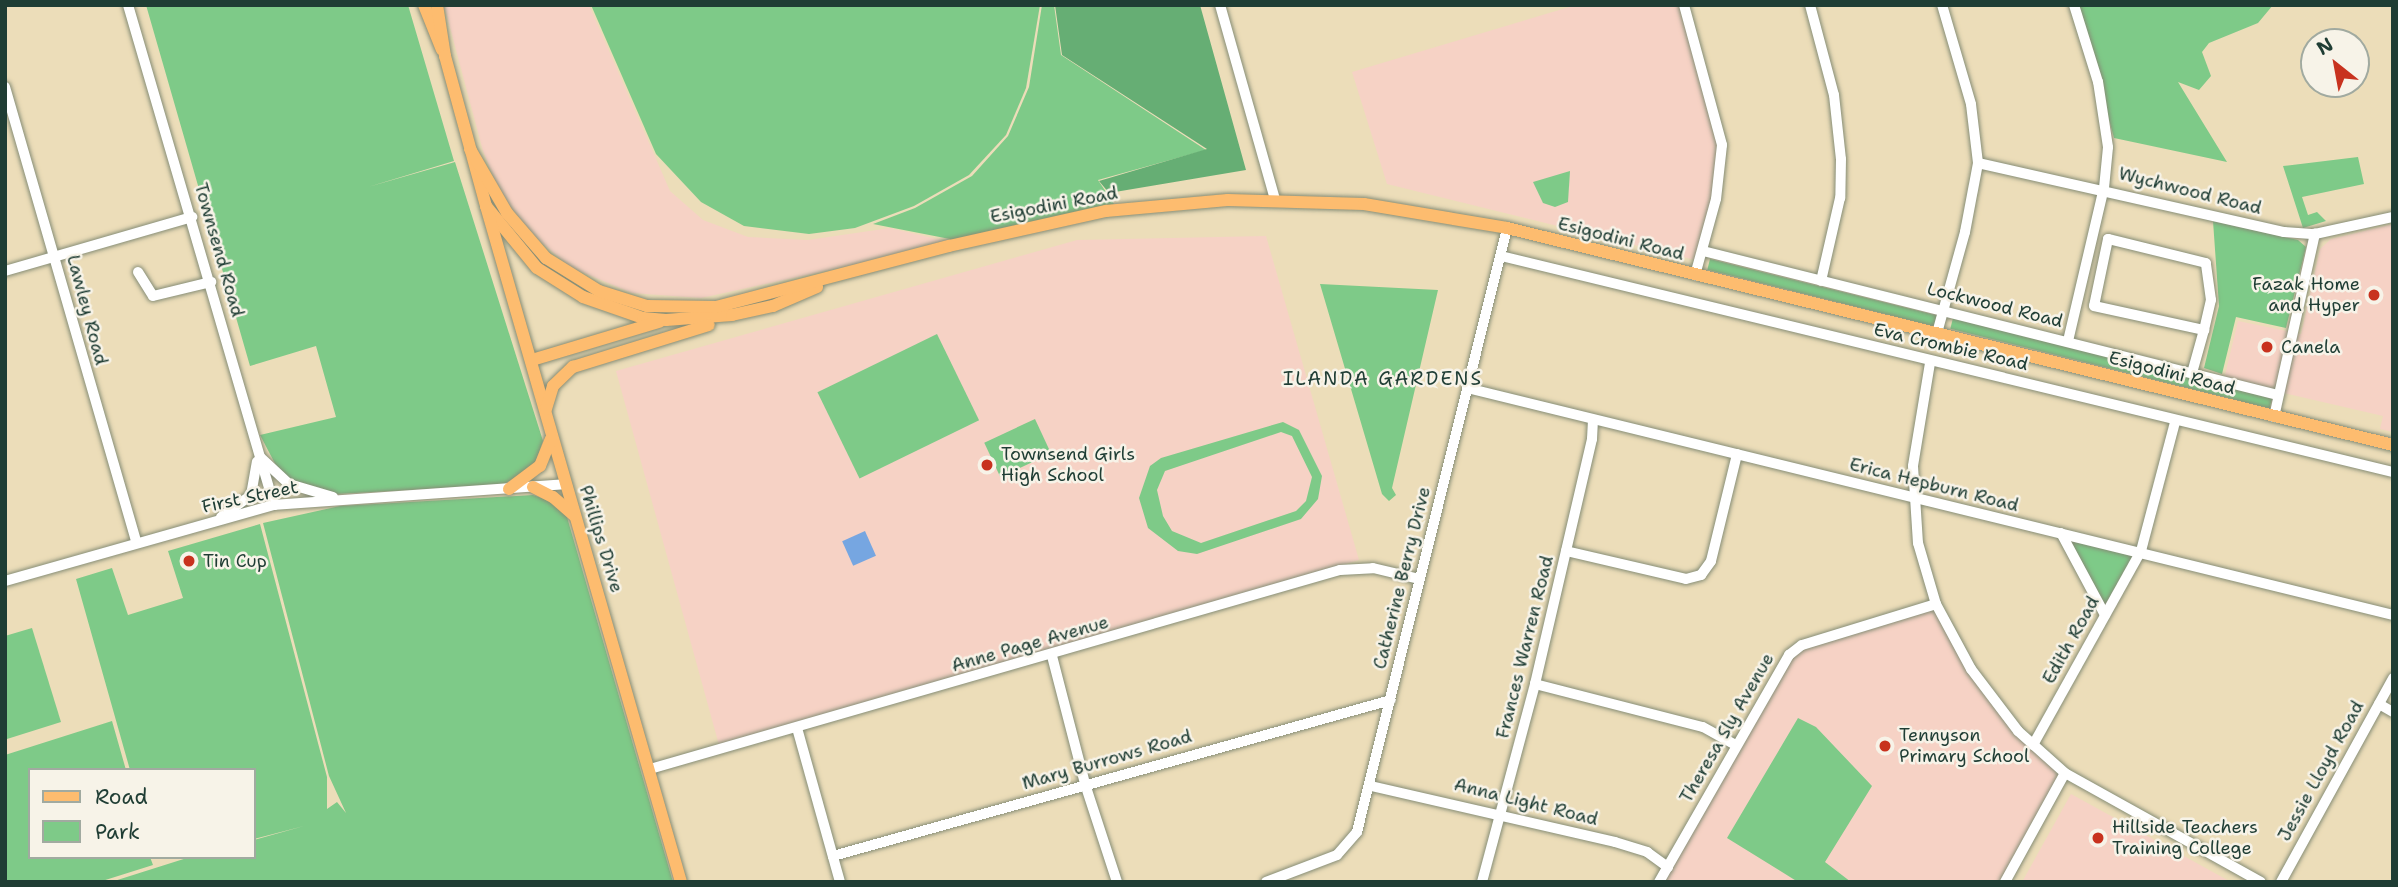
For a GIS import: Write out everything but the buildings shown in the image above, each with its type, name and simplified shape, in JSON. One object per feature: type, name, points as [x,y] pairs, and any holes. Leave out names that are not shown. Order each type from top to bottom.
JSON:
[{"type":"main road","name":"Esigodini Road","points":[[424,5],[445,56]]},
{"type":"main road","name":"Esigodini Road","points":[[437,5],[445,56],[486,206],[522,254],[568,289],[625,313],[666,320],[694,321],[773,306],[834,279]]},
{"type":"main road","name":"Esigodini Road","points":[[470,149],[523,234],[566,273],[620,298],[697,310],[834,279],[1074,216],[1163,204],[1275,200],[1401,208],[1507,228],[2393,445]]},
{"type":"main road","name":"Phillips Drive","points":[[486,206],[681,882]]},
{"type":"main road","points":[[545,411],[553,386],[573,367],[773,306]]},
{"type":"main road","points":[[532,360],[697,310]]},
{"type":"main road","points":[[509,489],[541,466],[552,435]]},
{"type":"main road","points":[[533,487],[553,497],[576,517]]},
{"type":"street","name":"Townsend Road","points":[[128,5],[274,505]]},
{"type":"street","points":[[1220,5],[1275,200]]},
{"type":"street","points":[[1684,5],[1722,145],[1722,169],[1695,275]]},
{"type":"street","points":[[1810,5],[1834,95],[1841,159],[1840,198],[1821,281]]},
{"type":"street","points":[[1937,333],[1978,163],[1971,104],[1942,5]]},
{"type":"street","points":[[2068,341],[2104,188],[2106,131],[2098,82],[2074,5]]},
{"type":"street","name":"Lawley Road","points":[[5,87],[136,541]]},
{"type":"street","name":"Wychwood Road","points":[[1978,163],[2104,188],[2284,232],[2315,234],[2393,217]]},
{"type":"street","points":[[5,271],[192,217]]},
{"type":"street","name":"Catherine Berry Drive","points":[[1266,882],[1343,851],[1357,832],[1371,786],[1419,579],[1507,228]]},
{"type":"street","points":[[2274,417],[2315,234]]},
{"type":"street","points":[[2192,373],[2204,330],[2211,300],[2206,263],[2108,239],[2094,306],[2204,330]]},
{"type":"street","name":"Lockwood Road","points":[[1703,251],[1944,309],[2278,395]]},
{"type":"street","name":"Eva Crombie Road","points":[[1501,256],[1930,363],[2393,472]]},
{"type":"street","points":[[138,272],[153,296],[211,282]]},
{"type":"street","points":[[1930,363],[1916,433],[1913,500],[1918,543],[1936,604],[1996,705],[2033,746],[2066,773],[2261,882]]},
{"type":"street","name":"Erica Hepburn Road","points":[[1467,388],[1913,500],[2141,551],[2393,615]]},
{"type":"street","name":"Frances Warren Road","points":[[1482,882],[1535,684],[1592,439],[1593,419]]},
{"type":"street","name":"Edith Road","points":[[2033,746],[2141,551],[2175,422]]},
{"type":"street","points":[[1566,551],[1686,579],[1701,575],[1711,561],[1737,454]]},
{"type":"street","points":[[258,455],[296,488],[340,499]]},
{"type":"street","points":[[212,522],[251,495],[258,455]]},
{"type":"street","name":"First Street","points":[[5,581],[136,541],[274,505],[566,484]]},
{"type":"street","points":[[2061,533],[2105,615]]},
{"type":"street","name":"Anne Page Avenue","points":[[650,769],[1052,656],[1340,570],[1373,568],[1419,579]]},
{"type":"street","name":"Theresa Sly Avenue","points":[[1659,882],[1736,745],[1796,648],[1936,604]]},
{"type":"street","points":[[1052,656],[1085,784],[1118,882]]},
{"type":"street","name":"Jessie Lloyd Road","points":[[2281,882],[2393,678]]},
{"type":"street","points":[[1535,684],[1703,727],[1736,745]]},
{"type":"street","name":"Mary Burrows Road","points":[[833,856],[1391,700]]},
{"type":"street","points":[[2379,704],[2393,712]]},
{"type":"street","points":[[797,728],[840,882]]},
{"type":"street","points":[[2005,882],[2066,773]]},
{"type":"street","name":"Anna Light Road","points":[[1371,786],[1502,813],[1615,842],[1647,852],[1668,867]]},
{"type":"shaded area","points":[[444,5],[589,5],[670,191],[703,220],[748,237],[808,240],[890,228],[954,243],[701,298],[632,293],[570,267],[520,224],[500,192],[483,151]]},
{"type":"shaded area","points":[[1576,5],[1679,5],[1717,145],[1719,169],[1695,260],[1387,184],[1352,72]]},
{"type":"shaded area","points":[[2393,224],[2393,432],[2380,429],[2383,416],[2224,379],[2238,321],[2301,334],[2320,249],[2331,239]]},
{"type":"shaded area","name":"Townsend Girls High School","points":[[1266,236],[1359,560],[719,745],[616,371],[1077,240]]},
{"type":"shaded area","name":"Tennyson Primary School","points":[[1935,607],[1995,707],[2063,773],[2003,882],[1661,882],[1794,652]]},
{"type":"shaded area","name":"Hillside Teachers Training College","points":[[2071,794],[2231,882],[2022,882]]},
{"type":"green space","points":[[146,5],[408,5],[454,161],[368,187],[455,162],[543,441],[534,467],[502,485],[336,494],[308,489],[280,473],[260,435],[336,417],[316,346],[250,366]]},
{"type":"green space","points":[[591,5],[1040,5],[1026,88],[1006,135],[969,175],[914,206],[855,228],[809,234],[744,226],[701,202],[656,154]]},
{"type":"green space","points":[[1042,5],[1054,5],[1061,55],[1206,150],[1098,180],[1114,204],[955,240],[873,224],[915,208],[972,176],[1008,136],[1029,87]]},
{"type":"green space","points":[[1055,5],[1200,5],[1246,170],[1109,193],[1099,181],[1207,149],[1062,55]]},
{"type":"green space","points":[[2078,5],[2273,5],[2258,23],[2209,43],[2202,52],[2211,76],[2199,90],[2178,82],[2227,162],[2114,138]]},
{"type":"green space","points":[[2358,157],[2364,184],[2302,197],[2308,215],[2317,212],[2326,221],[2303,228],[2283,166]]},
{"type":"green space","points":[[1570,171],[1568,202],[1555,207],[1543,203],[1533,182]]},
{"type":"green space","points":[[2213,221],[2298,240],[2306,247],[2286,328],[2236,317],[2222,374],[2204,368],[2219,306]]},
{"type":"green space","points":[[1710,259],[1937,316],[1934,326],[1707,270]]},
{"type":"green space","points":[[1320,284],[1438,290],[1392,488],[1396,495],[1389,501],[1382,494]]},
{"type":"green space","points":[[1953,318],[2272,398],[2270,408],[1950,329]]},
{"type":"green space","points":[[937,334],[979,420],[860,479],[817,392]]},
{"type":"green space","points":[[1035,419],[1051,453],[1000,477],[984,443]]},
{"type":"green space","points":[[1283,422],[1299,430],[1322,476],[1318,499],[1301,519],[1197,554],[1178,551],[1148,528],[1139,498],[1150,466],[1161,458]],"holes":[[[1281,432],[1292,436],[1312,477],[1306,501],[1296,511],[1201,543],[1172,531],[1163,516],[1157,490],[1165,471]]]},
{"type":"green space","points":[[533,495],[550,501],[567,517],[673,882],[111,882],[184,859],[256,859],[256,839],[304,826],[256,838],[256,768],[129,768],[76,579],[112,568],[128,615],[183,598],[168,551],[260,524],[327,777],[327,809],[337,802],[346,813],[329,776],[263,523],[340,506]]},
{"type":"green space","points":[[2066,537],[2137,552],[2105,611]]},
{"type":"green space","points":[[32,628],[61,722],[7,739],[5,636]]},
{"type":"green space","points":[[1798,718],[1816,727],[1872,786],[1825,862],[1851,882],[1798,882],[1727,838]]},
{"type":"green space","points":[[112,721],[125,768],[28,768],[28,859],[151,859],[153,865],[99,882],[5,882],[5,755]]},
{"type":"water","points":[[865,531],[876,556],[853,566],[842,541]]},
{"type":"place","name":"Fazak Home and Hyper","points":[[2374,295]]},
{"type":"place","name":"Canela","points":[[2267,347]]},
{"type":"place","name":"Townsend Girls High School","points":[[987,465]]},
{"type":"place","name":"Tin Cup","points":[[189,561]]},
{"type":"place","name":"Tennyson Primary School","points":[[1885,746]]},
{"type":"place","name":"Hillside Teachers Training College","points":[[2098,838]]},
{"type":"district","name":"ILANDA GARDENS","points":[[1383,379]]}]
